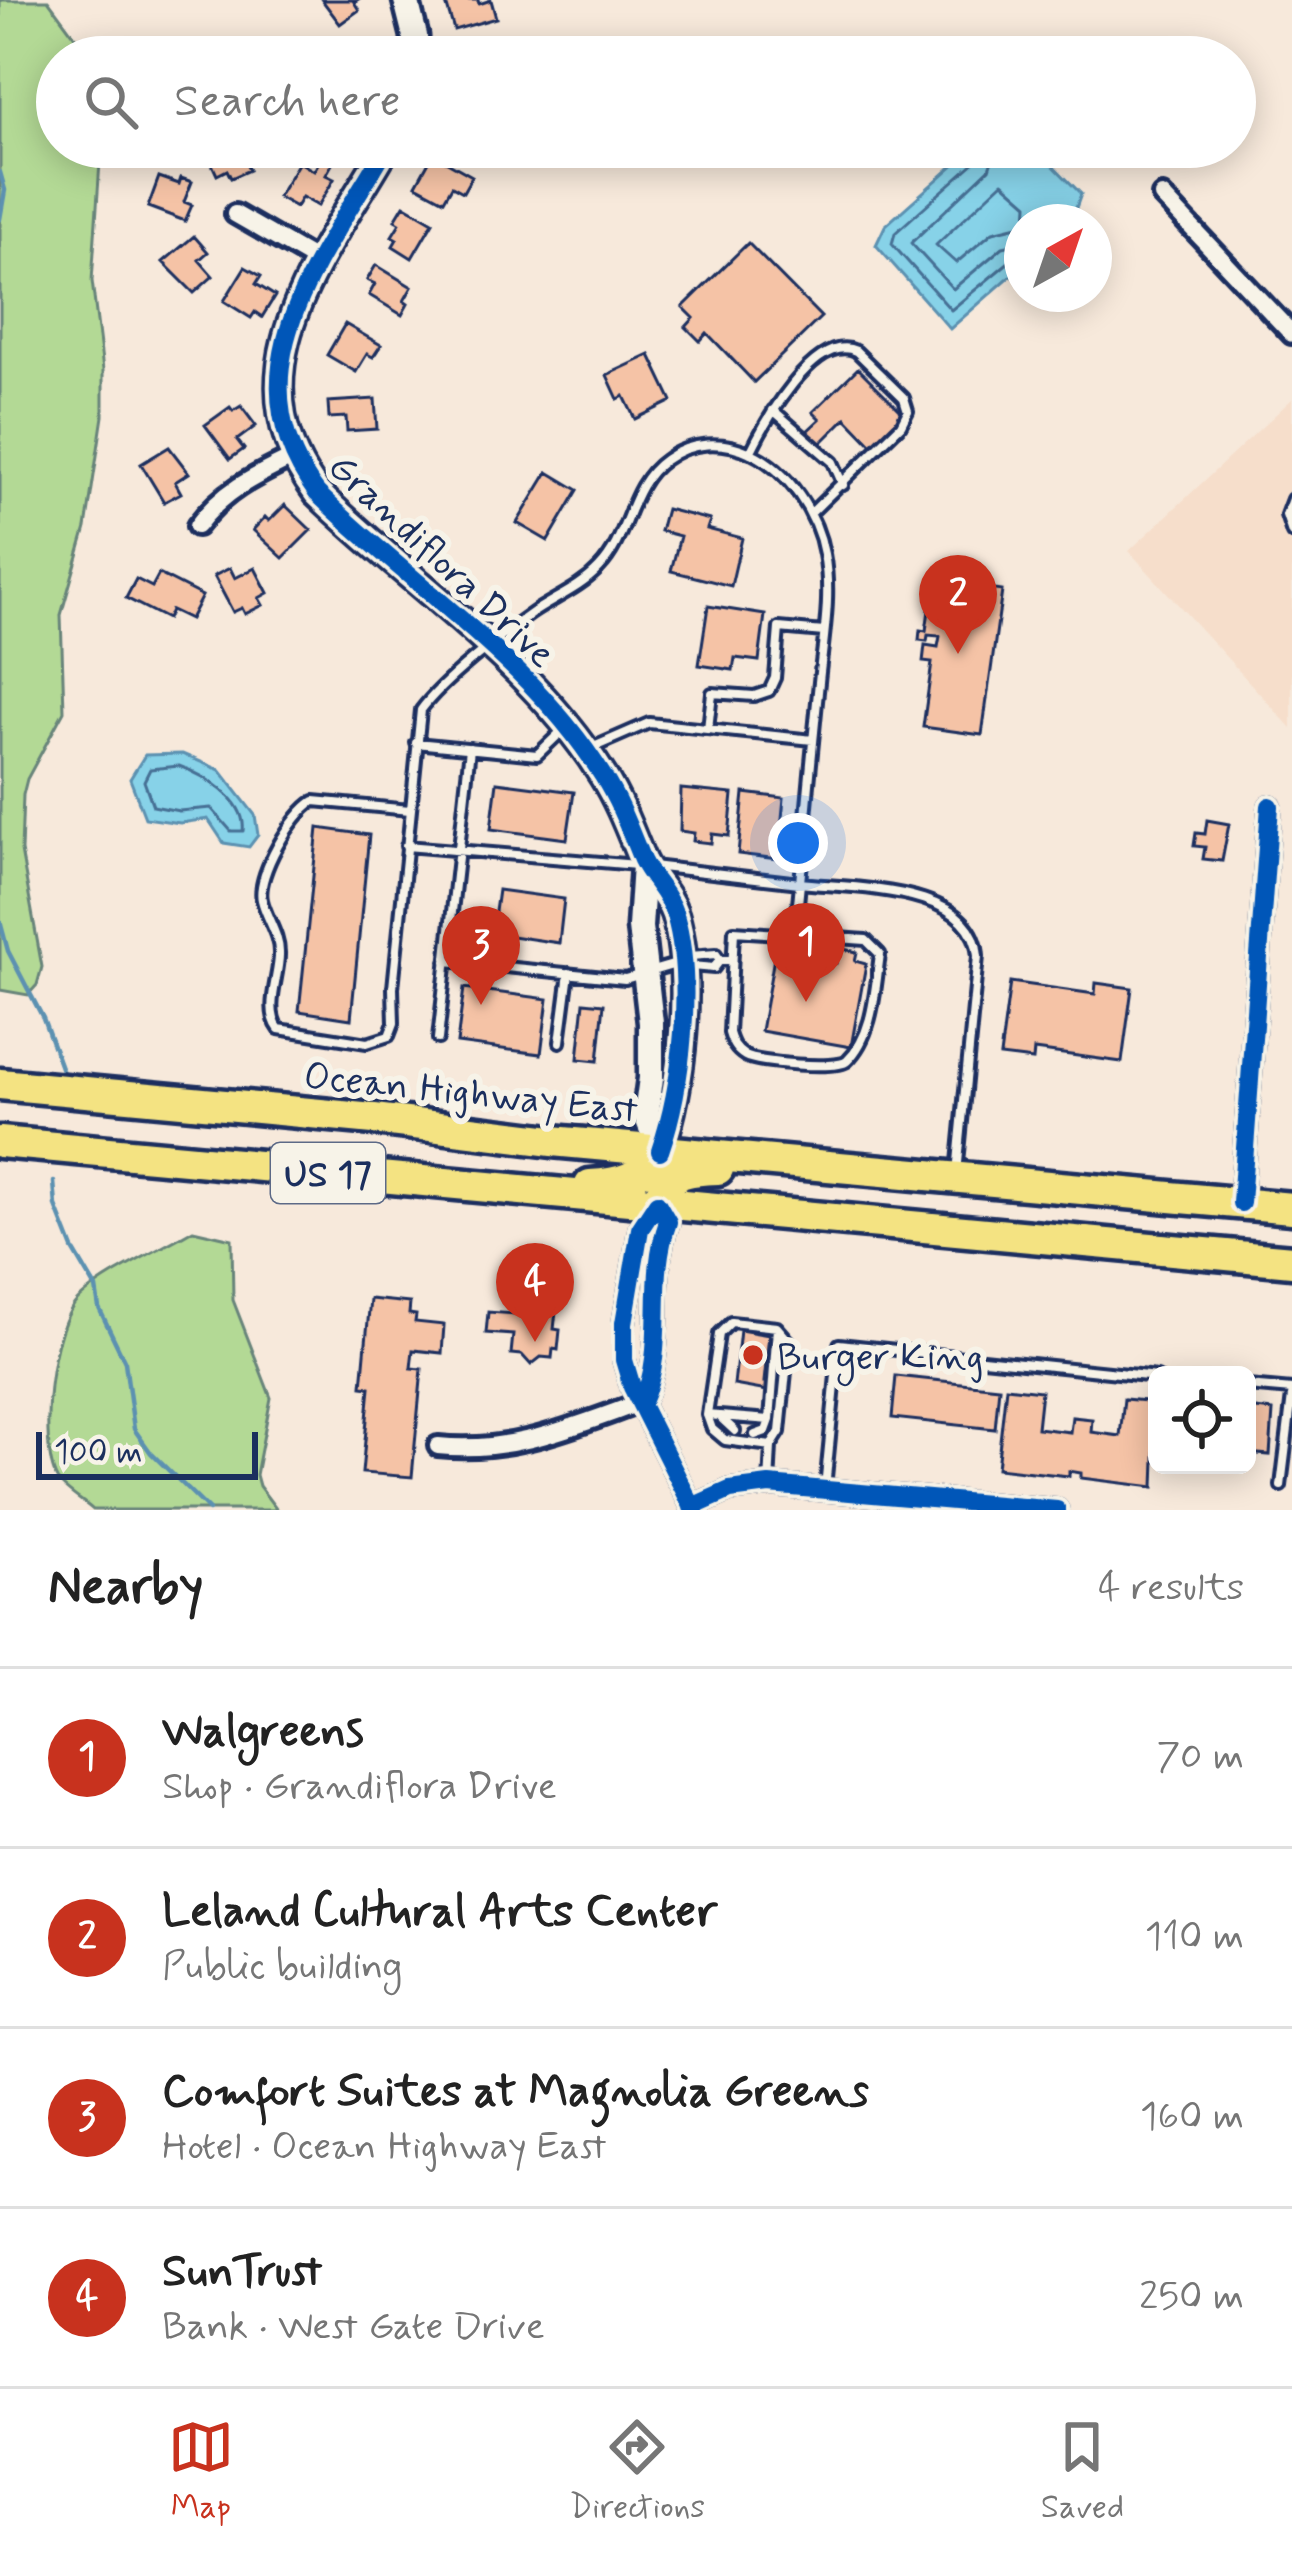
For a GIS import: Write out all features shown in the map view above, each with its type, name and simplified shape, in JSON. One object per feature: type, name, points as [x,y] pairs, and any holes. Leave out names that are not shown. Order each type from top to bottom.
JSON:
[{"type":"highway","name":"Ocean Highway East","points":[[0,1084],[1292,1208]]},
{"type":"highway","name":"US 17","points":[[0,1142],[1292,1259]]},
{"type":"highway","points":[[506,1190],[624,1183],[660,1150]]},
{"type":"highway","points":[[657,1203],[666,1181],[688,1171],[820,1165]]},
{"type":"street","points":[[406,0],[415,36]]},
{"type":"street","name":"Grandiflora Drive","points":[[374,168],[294,311],[279,361],[280,408],[293,457],[317,493],[490,647],[567,726],[615,797],[644,865],[670,903],[681,962],[682,1026],[670,1121],[660,1150]]},
{"type":"street","points":[[1162,196],[1292,334]]},
{"type":"street","points":[[236,214],[320,263]]},
{"type":"street","points":[[197,526],[242,482],[293,457]]},
{"type":"street","points":[[1241,1204],[1270,806]]},
{"type":"street","name":"Grandiflora Drive","points":[[644,865],[640,927],[648,975],[651,1059],[646,1115],[660,1150]]},
{"type":"street","points":[[642,1402],[654,1365],[655,1280],[668,1222],[657,1203],[640,1229],[623,1323],[627,1376],[693,1508],[730,1490],[769,1485],[1057,1510]]},
{"type":"street","points":[[438,1446],[513,1445],[642,1402]]},
{"type":"lane","points":[[750,452],[773,410],[821,356],[840,346],[856,351],[904,398],[907,416],[810,514]]},
{"type":"lane","points":[[773,410],[832,462],[843,485]]},
{"type":"lane","points":[[410,810],[314,801],[296,817],[265,873],[261,891],[279,947],[272,1016],[279,1029],[367,1042],[381,1040],[393,1030],[416,743],[426,704],[527,617],[573,591],[598,569],[622,535],[642,484],[666,458],[706,444],[750,452],[787,480],[810,514],[826,564],[824,632],[795,935]]},
{"type":"lane","points":[[1292,499],[1286,514],[1292,533]]},
{"type":"lane","points":[[709,729],[712,693],[754,696],[769,691],[775,678],[779,628],[824,632]]},
{"type":"lane","points":[[586,750],[649,723],[813,740]]},
{"type":"lane","points":[[416,743],[537,755],[567,726]]},
{"type":"lane","points":[[438,1039],[470,748]]},
{"type":"lane","points":[[406,847],[644,865],[932,899],[973,934],[978,956],[956,1178]]},
{"type":"lane","points":[[734,931],[795,935],[866,940],[880,954],[872,1016],[843,1065],[750,1059],[729,1033],[734,931]]},
{"type":"lane","points":[[446,961],[625,979],[648,975],[694,953],[732,960]]},
{"type":"lane","points":[[560,1042],[569,973]]},
{"type":"lane","points":[[769,1485],[771,1446],[780,1432],[789,1341],[777,1327],[731,1322],[719,1334],[707,1415],[712,1429],[725,1440],[771,1446]]},
{"type":"lane","points":[[754,1435],[766,1432],[770,1420],[777,1327]]},
{"type":"lane","points":[[824,1488],[839,1344],[1148,1376]]},
{"type":"lane","points":[[1256,1387],[1292,1393],[1281,1486]]},
{"type":"lane","points":[[707,1415],[770,1420]]},
{"type":"lane","points":[[721,1417],[735,1431]]},
{"type":"shaded area","points":[[1292,399],[1292,729],[1129,551]]},
{"type":"green space","points":[[0,0],[48,0],[75,36],[36,36],[36,168],[100,168],[92,281],[103,370],[103,416],[86,528],[61,615],[64,711],[23,795],[21,851],[42,967],[28,995],[0,990]]},
{"type":"green space","points":[[193,1230],[232,1239],[233,1300],[271,1398],[256,1475],[277,1510],[93,1510],[60,1483],[51,1462],[50,1385],[61,1332],[70,1312],[91,1289]]},
{"type":"water","points":[[950,168],[1056,168],[1081,194],[1077,204],[1004,204],[1004,282],[950,329],[876,245],[885,226]]},
{"type":"water","points":[[182,754],[220,770],[255,815],[258,835],[249,847],[224,843],[208,819],[180,823],[145,818],[130,779],[145,755]]},
{"type":"building","points":[[322,0],[357,0],[359,10],[340,24]]},
{"type":"building","points":[[445,0],[478,0],[479,4],[491,0],[496,18],[454,30]]},
{"type":"building","points":[[214,168],[249,170],[231,178],[227,170],[217,175]]},
{"type":"building","points":[[295,168],[330,168],[326,175],[334,179],[318,206],[302,197],[296,207],[278,197]]},
{"type":"building","points":[[425,168],[458,168],[472,176],[463,192],[452,186],[444,200],[416,185]]},
{"type":"building","points":[[159,177],[179,184],[181,178],[192,182],[184,202],[192,205],[185,221],[148,207]]},
{"type":"building","points":[[404,205],[433,222],[412,258],[393,246],[397,239],[392,236],[400,223],[395,220]]},
{"type":"building","points":[[194,236],[208,252],[199,260],[213,276],[194,293],[163,262]]},
{"type":"building","points":[[748,243],[821,317],[754,382],[707,333],[700,341],[686,327],[694,318],[683,307]]},
{"type":"building","points":[[376,265],[412,287],[402,315],[369,295],[375,284],[367,280]]},
{"type":"building","points":[[245,267],[261,276],[256,284],[275,296],[262,317],[255,312],[251,318],[224,301]]},
{"type":"building","points":[[345,324],[381,345],[373,357],[367,354],[356,372],[327,355]]},
{"type":"building","points":[[650,355],[672,401],[635,419],[624,396],[618,399],[607,375]]},
{"type":"building","points":[[858,368],[905,415],[873,446],[846,418],[818,446],[805,433],[820,419],[813,412]]},
{"type":"building","points":[[375,399],[377,429],[347,431],[346,417],[329,418],[328,402]]},
{"type":"building","points":[[241,406],[256,426],[237,440],[244,449],[230,459],[205,425],[230,407],[233,411]]},
{"type":"building","points":[[169,447],[189,473],[175,482],[181,493],[164,502],[141,464]]},
{"type":"building","points":[[548,472],[578,490],[548,541],[517,523]]},
{"type":"building","points":[[285,505],[311,530],[283,558],[253,530]]},
{"type":"building","points":[[666,509],[710,520],[707,529],[742,538],[731,586],[671,571],[680,536],[660,531]]},
{"type":"building","points":[[230,568],[235,578],[255,568],[268,593],[259,598],[263,605],[245,614],[242,608],[233,612],[214,576]]},
{"type":"building","points":[[159,574],[202,596],[190,619],[171,610],[167,619],[126,598],[136,579],[152,587]]},
{"type":"building","points":[[939,582],[1002,591],[982,735],[923,727],[932,663],[923,662],[925,645],[938,647],[940,636],[919,640],[920,630],[926,631],[929,610],[935,610]]},
{"type":"building","points":[[708,606],[765,615],[759,661],[735,658],[733,670],[699,665]]},
{"type":"building","points":[[497,782],[574,792],[567,839],[491,829]]},
{"type":"building","points":[[681,789],[733,794],[729,836],[712,834],[711,843],[693,841],[694,833],[680,831]]},
{"type":"building","points":[[744,793],[784,798],[778,859],[738,854]]},
{"type":"building","points":[[1207,820],[1229,824],[1222,861],[1203,859],[1205,847],[1194,846],[1196,833],[1205,834]]},
{"type":"building","points":[[318,828],[369,835],[351,1019],[299,1011]]},
{"type":"building","points":[[498,890],[564,899],[559,943],[492,933]]},
{"type":"building","points":[[839,948],[857,952],[855,961],[866,964],[851,1047],[761,1031],[775,952],[836,963]]},
{"type":"building","points":[[1010,982],[1095,994],[1096,983],[1132,988],[1122,1062],[1034,1050],[1033,1060],[1000,1056]]},
{"type":"building","points":[[464,988],[548,999],[541,1054],[457,1043]]},
{"type":"building","points":[[584,1002],[604,1004],[598,1061],[578,1059]]},
{"type":"building","points":[[370,1299],[410,1303],[409,1314],[416,1315],[415,1322],[444,1325],[442,1353],[413,1350],[411,1368],[422,1369],[412,1477],[362,1473],[370,1387],[362,1386]]},
{"type":"building","points":[[515,1307],[556,1311],[554,1329],[560,1330],[552,1358],[541,1357],[531,1365],[522,1355],[511,1354],[513,1335],[486,1333],[488,1312],[515,1314]]},
{"type":"building","name":"Burger King","points":[[740,1330],[769,1335],[767,1391],[734,1385]]},
{"type":"building","points":[[896,1376],[999,1387],[995,1429],[892,1418]]},
{"type":"building","points":[[1006,1387],[1041,1391],[1037,1428],[1070,1432],[1072,1417],[1092,1419],[1091,1432],[1120,1436],[1124,1399],[1148,1401],[1148,1474],[1154,1474],[1154,1487],[1081,1478],[1081,1473],[1069,1471],[1069,1476],[997,1468]]},
{"type":"building","points":[[1256,1409],[1273,1411],[1270,1455],[1256,1454]]},
{"type":"waterway","points":[[0,172],[5,190],[0,219]]},
{"type":"waterway","points":[[0,921],[8,951],[43,1018],[63,1073]]},
{"type":"waterway","points":[[54,1182],[56,1206],[125,1362],[134,1429],[151,1453],[209,1510]]},
{"type":"cycle path","points":[[373,168],[313,272],[294,315],[282,358],[280,402],[291,447],[317,493],[542,696],[615,796],[642,860],[672,907],[681,941],[683,1034],[660,1151]]},
{"type":"cycle path","points":[[1241,1203],[1270,806]]},
{"type":"cycle path","points":[[642,1402],[654,1359],[658,1267],[668,1222],[657,1203],[640,1229],[624,1323],[624,1360],[632,1387],[694,1510]]},
{"type":"cycle path","points":[[692,1507],[730,1490],[769,1485],[1057,1510]]},
{"type":"place","name":"Leland Cultural Arts Center","points":[[958,654]]},
{"type":"place","name":"Walgreens","points":[[806,1002]]},
{"type":"place","name":"Comfort Suites at Magnolia Greens","points":[[481,1005]]},
{"type":"place","name":"SunTrust","points":[[535,1342]]},
{"type":"place","name":"Burger King","points":[[753,1355]]}]
